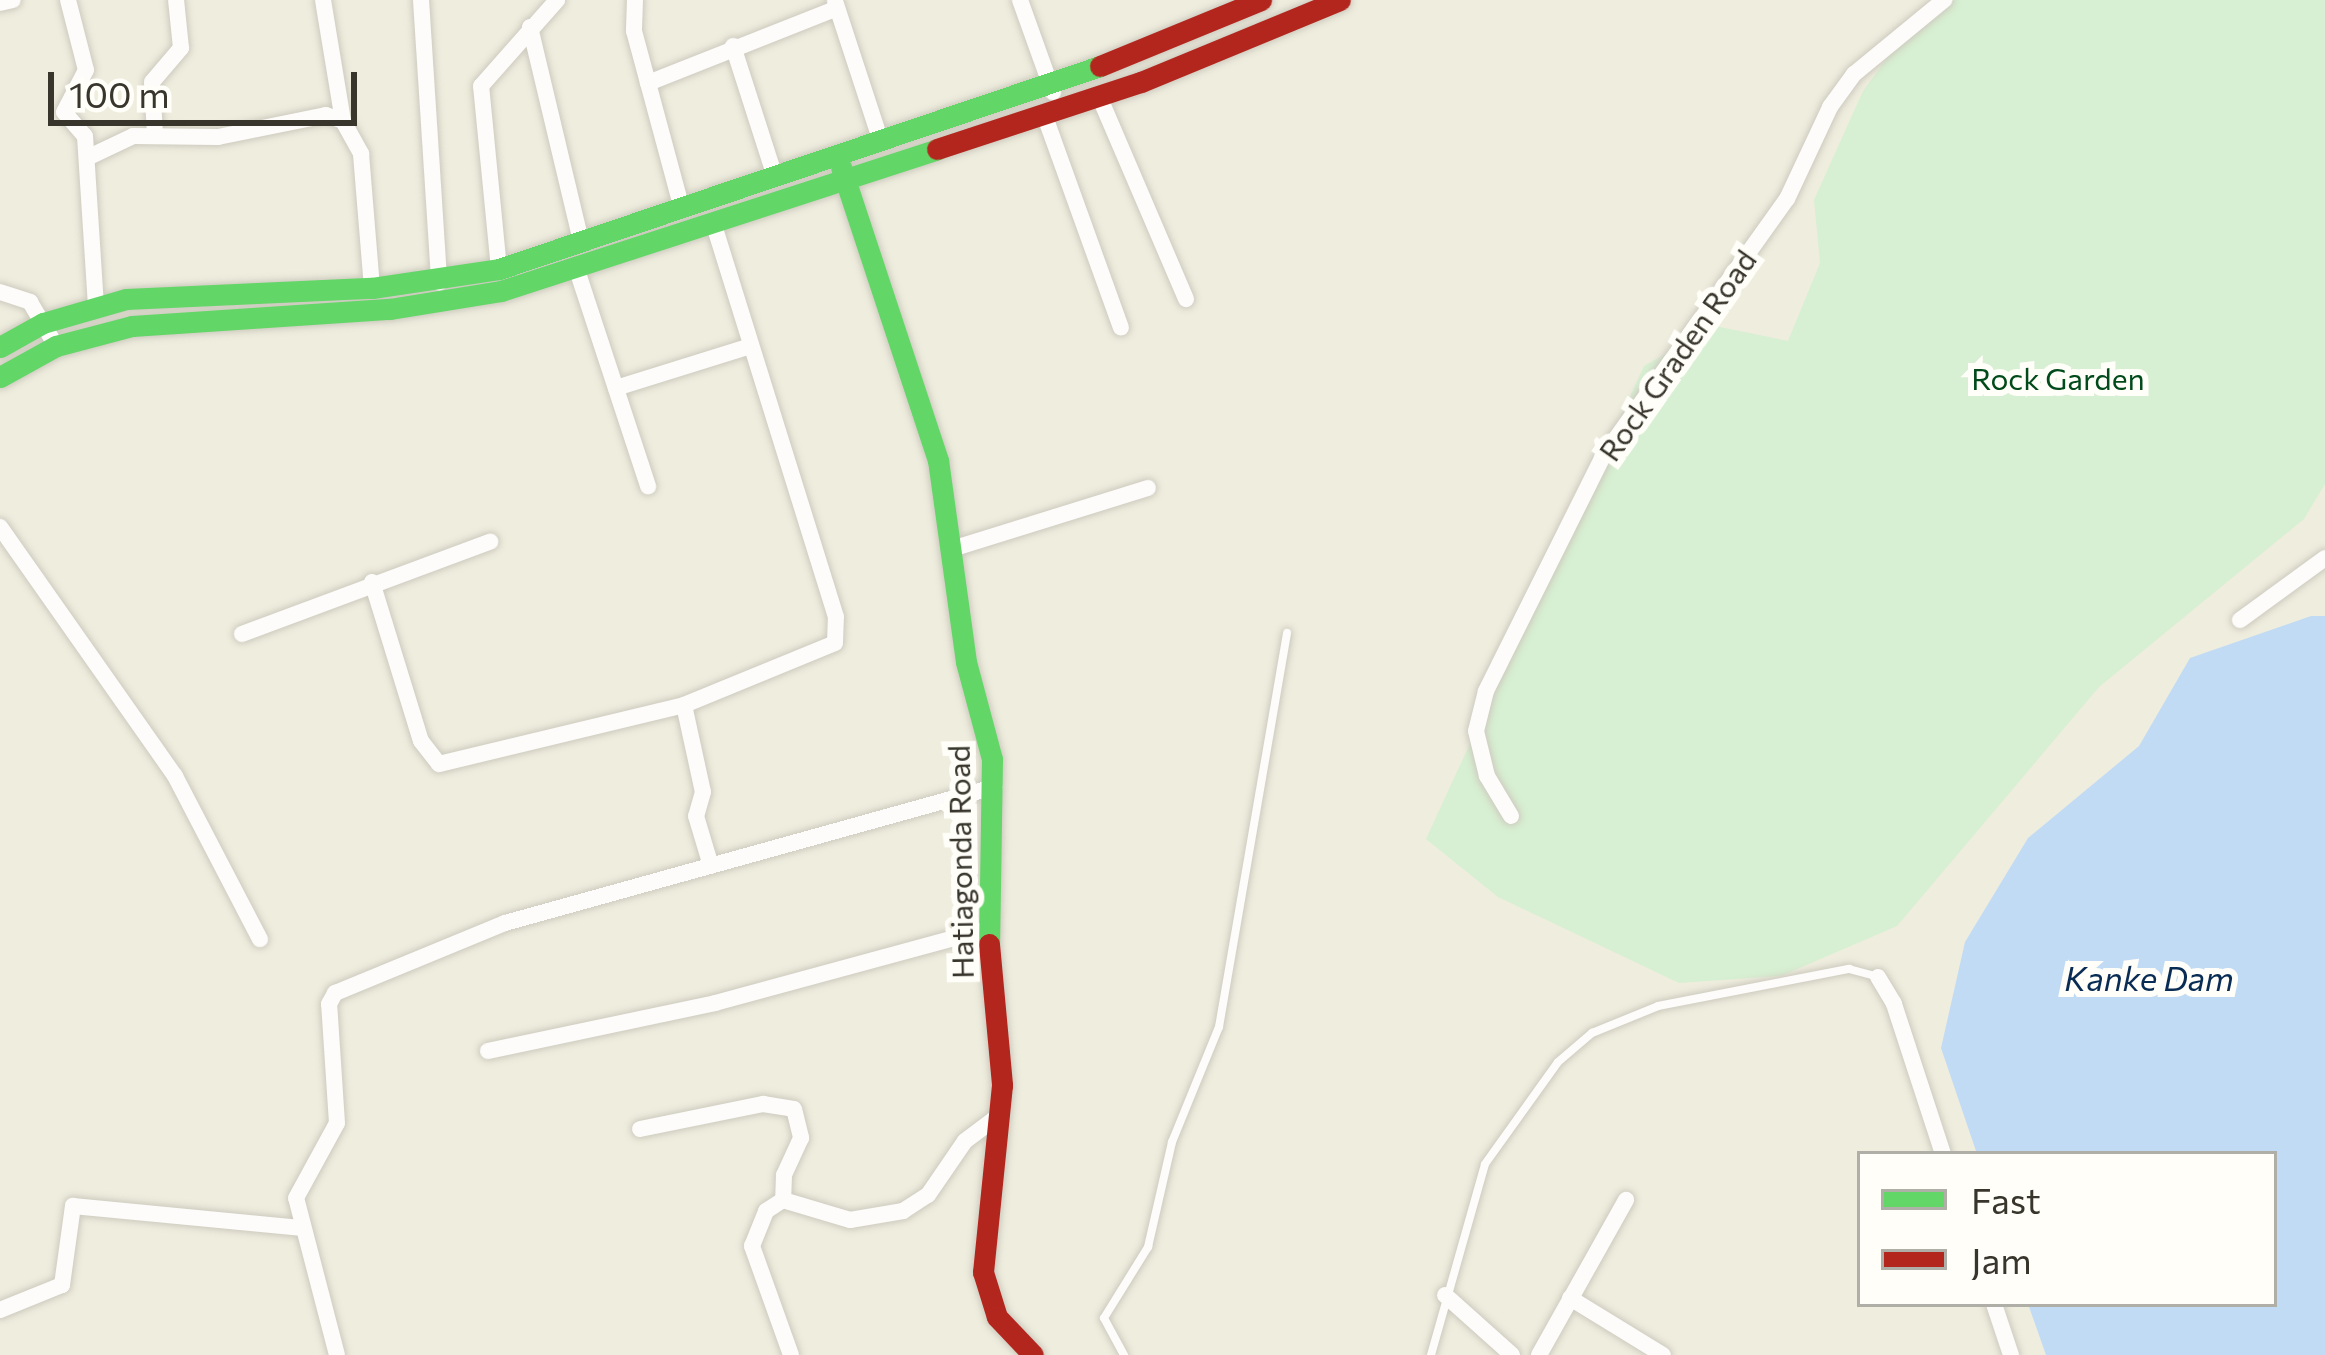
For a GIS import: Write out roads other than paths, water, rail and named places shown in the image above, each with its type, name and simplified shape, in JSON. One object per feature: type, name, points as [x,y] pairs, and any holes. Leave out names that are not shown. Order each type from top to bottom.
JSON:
[{"type":"main road","points":[[0,377],[56,346],[132,326],[458,300],[576,267],[1100,96],[1340,0]]},
{"type":"main road","points":[[0,347],[43,323],[96,305],[373,288],[440,282],[499,269],[1050,86],[1248,3]]},
{"type":"main road","name":"Hatiagonda Road","points":[[838,155],[938,460],[955,548],[963,646],[994,787],[988,929],[1001,1114],[983,1272],[997,1317],[1030,1354]]},
{"type":"street","points":[[0,4],[13,0]]},
{"type":"street","points":[[68,0],[86,70],[64,112],[86,136],[96,305]]},
{"type":"street","points":[[155,134],[152,82],[181,49],[176,0]]},
{"type":"street","points":[[323,0],[343,121],[361,154],[373,288]]},
{"type":"street","points":[[421,0],[440,282]]},
{"type":"street","points":[[499,269],[481,86],[557,0]]},
{"type":"street","points":[[634,0],[634,32],[682,208]]},
{"type":"street","points":[[1020,0],[1050,86],[1052,112],[1120,328]]},
{"type":"street","name":"Rock Graden Road","points":[[1511,816],[1487,776],[1476,731],[1486,691],[1603,458],[1787,199],[1854,74],[1944,0]]},
{"type":"street","points":[[648,83],[836,4],[881,142]]},
{"type":"street","points":[[530,27],[580,241]]},
{"type":"street","points":[[734,46],[775,177]]},
{"type":"street","points":[[1100,96],[1186,299]]},
{"type":"street","points":[[89,157],[155,134],[218,137],[326,116],[343,121]]},
{"type":"street","points":[[372,582],[421,741],[439,764],[683,704],[826,651],[838,631],[713,223]]},
{"type":"street","points":[[576,267],[648,486]]},
{"type":"street","points":[[0,292],[20,293],[56,346]]},
{"type":"street","points":[[616,388],[751,346]]},
{"type":"street","points":[[955,548],[1148,488]]},
{"type":"street","points":[[0,527],[175,776],[260,938]]},
{"type":"street","points":[[242,634],[490,542]]},
{"type":"street","points":[[2240,620],[2325,558]]},
{"type":"street","points":[[683,704],[704,792],[696,816],[711,866]]},
{"type":"street","points":[[337,1355],[296,1193],[337,1123],[329,1004],[335,993],[505,923],[994,787]]},
{"type":"street","points":[[488,1051],[716,1003],[988,929]]},
{"type":"street","points":[[1877,976],[1894,1004],[1942,1151]]},
{"type":"street","points":[[640,1129],[763,1104],[794,1108],[801,1138],[784,1174],[783,1201],[754,1228],[752,1246],[791,1355]]},
{"type":"street","points":[[783,1201],[850,1220],[903,1211],[928,1195],[964,1141],[1001,1114]]},
{"type":"street","points":[[1539,1355],[1626,1199]]},
{"type":"street","points":[[0,1310],[62,1285],[70,1206],[303,1228]]},
{"type":"street","points":[[1445,1295],[1512,1355]]},
{"type":"street","points":[[1570,1298],[1663,1355]]},
{"type":"street","points":[[1995,1307],[2011,1355]]},
{"type":"lane","points":[[1124,1355],[1104,1318],[1148,1247],[1172,1142],[1219,1027],[1287,633]]},
{"type":"lane","points":[[1431,1355],[1445,1295],[1500,1133],[1592,1033],[1658,1006],[1761,985],[1849,969],[1877,976]]},
{"type":"water","name":"Kanke Dam","points":[[2311,616],[2325,616],[2325,1355],[2046,1355],[2029,1307],[2277,1307],[2277,1151],[1976,1151],[1941,1048],[1965,942],[2028,838],[2139,746],[2190,658]]},
{"type":"park label","name":"Rock Garden","points":[[2058,378]]}]
